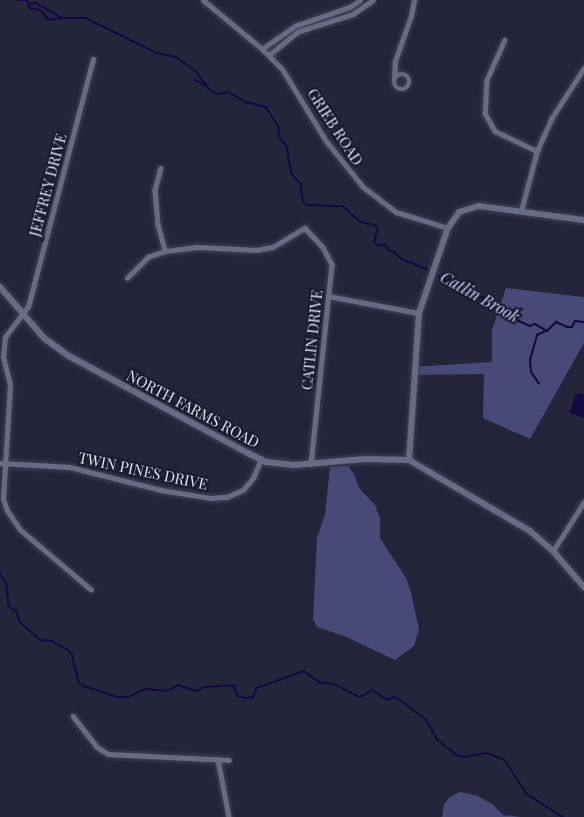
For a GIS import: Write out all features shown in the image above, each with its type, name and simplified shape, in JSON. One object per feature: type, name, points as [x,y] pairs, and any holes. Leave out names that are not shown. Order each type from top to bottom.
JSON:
[{"type":"main road","points":[[584,220],[479,206],[459,212],[447,228],[418,314],[409,460],[530,531],[553,551],[584,587]]},
{"type":"main road","name":"NORTH FARMS ROAD","points":[[0,287],[44,338],[69,356],[261,459],[294,465],[366,459],[409,460]]},
{"type":"street","name":"GRIEB ROAD","points":[[203,0],[269,55],[294,86],[341,163],[363,187],[396,212],[447,228]]},
{"type":"street","points":[[262,49],[295,26],[350,7],[360,0]]},
{"type":"street","points":[[269,55],[297,32],[352,14],[373,0]]},
{"type":"street","points":[[394,79],[395,61],[411,16],[414,0]]},
{"type":"street","points":[[505,40],[487,80],[485,113],[495,131],[537,151]]},
{"type":"street","name":"JEFFREY DRIVE","points":[[23,316],[93,59]]},
{"type":"street","points":[[521,211],[537,151],[551,119],[584,68]]},
{"type":"street","points":[[127,278],[148,257],[165,251],[158,224],[155,190],[161,168]]},
{"type":"street","name":"CATLIN DRIVE","points":[[165,251],[198,247],[256,250],[273,247],[305,228],[329,256],[332,266],[311,464]]},
{"type":"street","points":[[328,296],[418,314]]},
{"type":"street","points":[[23,316],[13,324],[3,345],[3,357],[10,386],[3,463],[3,499],[10,517],[20,530],[92,590]]},
{"type":"street","name":"TWIN PINES DRIVE","points":[[3,463],[70,467],[161,490],[211,498],[227,497],[243,490],[253,478],[261,459]]},
{"type":"street","points":[[553,551],[584,502]]},
{"type":"street","points":[[73,716],[97,747],[108,754],[229,760]]},
{"type":"street","points":[[218,759],[229,817]]},
{"type":"shaded area","points":[[506,288],[584,297],[584,343],[530,439],[483,418],[484,374],[413,375],[413,367],[492,362],[492,330]]},
{"type":"shaded area","points":[[578,393],[584,395],[584,418],[570,413],[575,395]]},
{"type":"shaded area","points":[[348,466],[359,488],[375,505],[380,518],[380,538],[406,578],[411,592],[419,630],[414,646],[395,660],[344,636],[317,627],[313,619],[317,538],[325,514],[330,467]]},
{"type":"shaded area","points":[[460,792],[476,795],[492,804],[503,815],[521,817],[442,817],[444,804],[450,797]]},
{"type":"waterway","name":"Catlin Brook","points":[[18,0],[25,0]]},
{"type":"waterway","name":"Catlin Brook","points":[[27,0],[29,4],[36,3],[62,18],[86,18],[157,53],[176,57],[196,71],[209,89],[217,94],[228,92],[246,102],[266,107],[279,127],[279,136],[287,147],[292,174],[301,184],[303,201],[307,205],[343,206],[361,222],[375,225],[378,229],[375,242],[378,246],[385,244],[390,251],[402,259],[431,271]]},
{"type":"waterway","points":[[29,5],[30,8],[40,10],[49,20],[61,18]]},
{"type":"waterway","name":"Catlin Brook","points":[[195,80],[205,85]]},
{"type":"waterway","name":"Catlin Brook","points":[[435,274],[447,281],[453,281],[463,290],[484,298],[496,309],[509,310],[519,321],[530,326],[535,324],[547,331],[556,322],[568,327],[572,327],[575,321],[584,322]]},
{"type":"waterway","points":[[539,384],[531,372],[530,360],[537,335],[546,331]]},
{"type":"waterway","points":[[0,573],[7,584],[9,606],[17,612],[20,622],[41,640],[52,641],[68,650],[72,654],[79,683],[84,686],[118,697],[129,697],[145,689],[168,691],[178,685],[197,691],[205,687],[234,685],[238,696],[246,698],[253,697],[257,688],[304,671],[319,682],[334,684],[360,697],[373,690],[387,700],[394,697],[399,699],[426,719],[437,739],[457,755],[465,757],[487,753],[505,760],[527,794],[563,817]]}]
